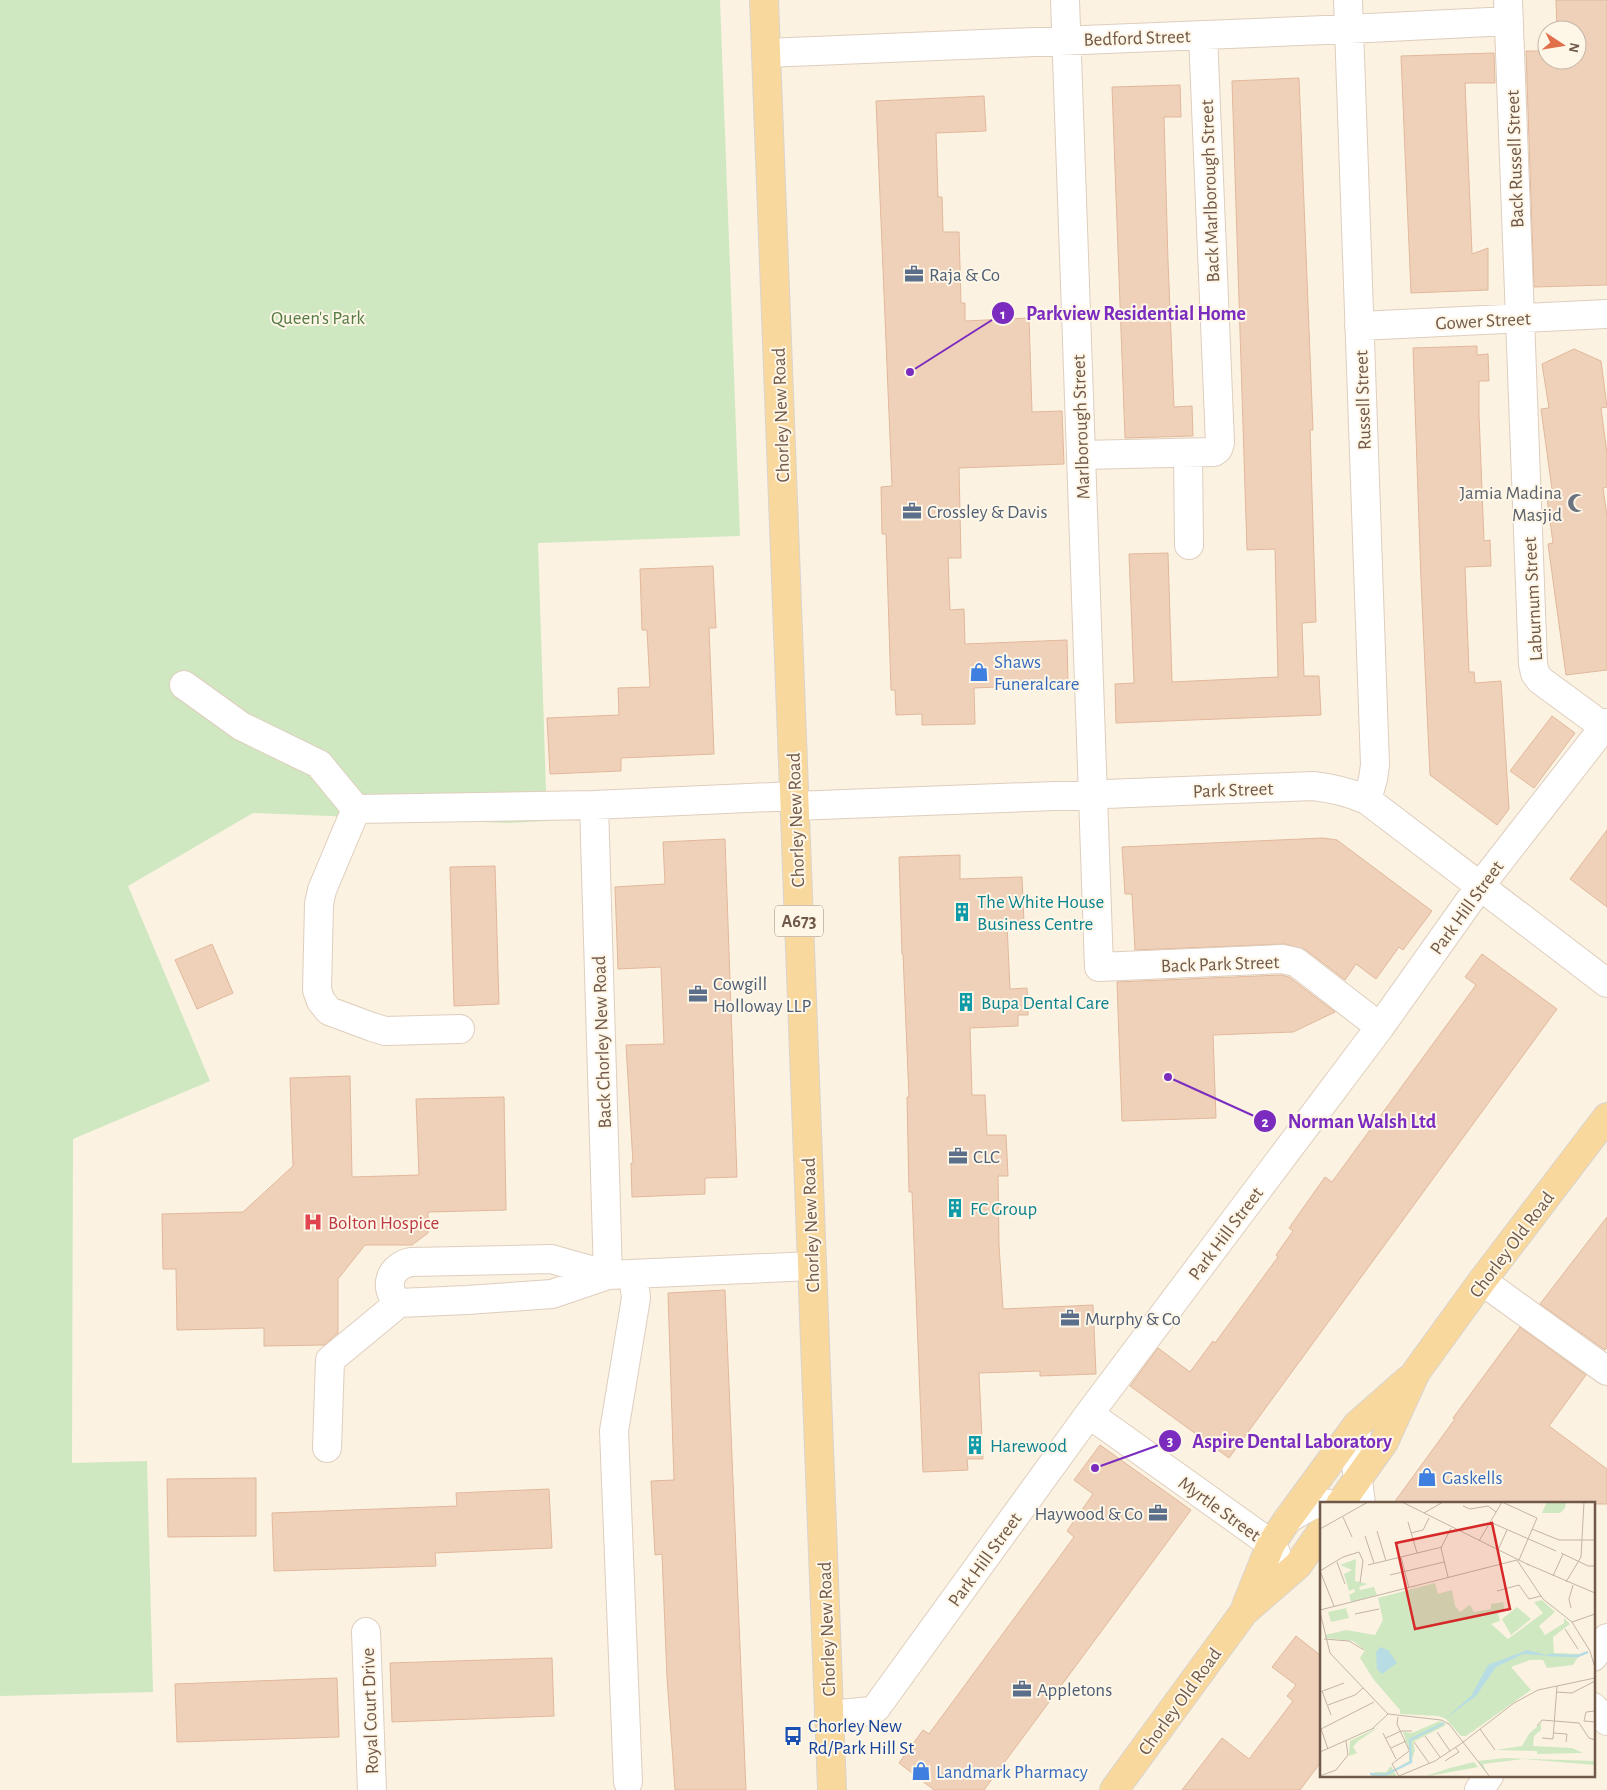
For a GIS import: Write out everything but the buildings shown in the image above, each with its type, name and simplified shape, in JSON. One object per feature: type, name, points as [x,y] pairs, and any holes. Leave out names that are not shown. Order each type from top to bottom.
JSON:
[{"type":"main road","name":"Chorley New Road","points":[[764,0],[832,1790]]},
{"type":"main road","name":"Chorley Old Road","points":[[1343,1502],[1359,1492],[1416,1372],[1482,1281],[1607,1117]]},
{"type":"main road","name":"Chorley Old Road","points":[[1244,1612],[1271,1544],[1288,1519],[1356,1425],[1416,1372]]},
{"type":"main road","name":"Chorley Old Road","points":[[1114,1790],[1244,1612],[1298,1565],[1320,1533]]},
{"type":"street","name":"Marlborough Street","points":[[1065,0],[1099,966]]},
{"type":"street","name":"Russell Street","points":[[1348,0],[1375,764],[1374,779],[1367,800]]},
{"type":"street","name":"Bedford Street","points":[[766,53],[1349,29],[1508,10]]},
{"type":"street","name":"Back Russell Street","points":[[1508,10],[1521,318]]},
{"type":"street","name":"Back Marlborough Street","points":[[1082,455],[1214,452],[1218,449],[1220,442],[1203,35]]},
{"type":"street","name":"Gower Street","points":[[1359,326],[1607,314]]},
{"type":"street","name":"Laburnum Street","points":[[1521,318],[1533,664],[1535,673],[1540,680],[1606,725]]},
{"type":"street","points":[[1188,452],[1189,545]]},
{"type":"street","points":[[184,685],[241,726],[319,764],[356,809]]},
{"type":"street","name":"Park Hill Street","points":[[829,1716],[871,1711],[876,1708],[1089,1414],[1380,1026],[1480,886],[1606,725]]},
{"type":"street","name":"Park Street","points":[[794,801],[1093,794],[1313,786],[1350,792],[1367,800],[1607,984]]},
{"type":"street","points":[[356,809],[794,801]]},
{"type":"street","name":"Back Chorley New Road","points":[[594,805],[620,1274],[636,1298],[614,1431],[628,1782]]},
{"type":"street","points":[[356,809],[322,890],[319,904],[317,990],[320,1001],[329,1011],[385,1031],[460,1029]]},
{"type":"street","name":"Back Park Street","points":[[1099,966],[1282,959],[1296,962],[1380,1026]]},
{"type":"street","points":[[399,1303],[392,1297],[390,1288],[391,1277],[395,1269],[402,1264],[411,1262],[550,1259],[620,1274]]},
{"type":"street","points":[[327,1448],[330,1360],[399,1303],[552,1294],[620,1274],[812,1266]]},
{"type":"street","points":[[1482,1281],[1607,1371]]},
{"type":"street","name":"Myrtle Street","points":[[1089,1414],[1271,1544],[1280,1563],[1278,1582]]},
{"type":"street","points":[[1356,1425],[1355,1456],[1359,1492]]},
{"type":"street","points":[[1288,1519],[1313,1504],[1320,1502]]},
{"type":"street","name":"Royal Court Drive","points":[[366,1632],[372,1790]]},
{"type":"street","points":[[1594,1655],[1607,1638]]},
{"type":"street","points":[[1594,1708],[1607,1722]]},
{"type":"street","points":[[1479,1790],[1488,1778]]},
{"type":"green space","name":"Queen's Park","points":[[0,0],[720,0],[740,536],[538,543],[547,821],[508,823],[253,813],[128,886],[210,1081],[73,1139],[72,1463],[147,1461],[153,1692],[0,1696]]},
{"type":"place","name":"Raja & Co","points":[[914,274]]},
{"type":"place","name":"Parkview Residential Home","points":[[910,372]]},
{"type":"place","name":"Jamia Madina Masjid","points":[[1577,503]]},
{"type":"place","name":"Crossley & Davis","points":[[912,511]]},
{"type":"place","name":"Shaws Funeralcare","points":[[979,672]]},
{"type":"place","name":"The White House Business Centre","points":[[962,912]]},
{"type":"place","name":"Cowgill Holloway LLP","points":[[698,994]]},
{"type":"place","name":"Bupa Dental Care","points":[[966,1002]]},
{"type":"place","name":"Norman Walsh Ltd","points":[[1168,1077]]},
{"type":"place","name":"CLC","points":[[958,1156]]},
{"type":"place","name":"FC Group","points":[[955,1208]]},
{"type":"place","name":"Bolton Hospice","points":[[313,1222]]},
{"type":"place","name":"Murphy & Co","points":[[1070,1318]]},
{"type":"place","name":"Harewood","points":[[975,1445]]},
{"type":"place","name":"Aspire Dental Laboratory","points":[[1095,1468]]},
{"type":"place","name":"Gaskells","points":[[1427,1477]]},
{"type":"place","name":"Haywood & Co","points":[[1158,1513]]},
{"type":"place","name":"Appletons","points":[[1022,1689]]},
{"type":"place","name":"Chorley New Rd/Park Hill St","points":[[793,1736]]},
{"type":"place","name":"Landmark Pharmacy","points":[[921,1771]]}]
